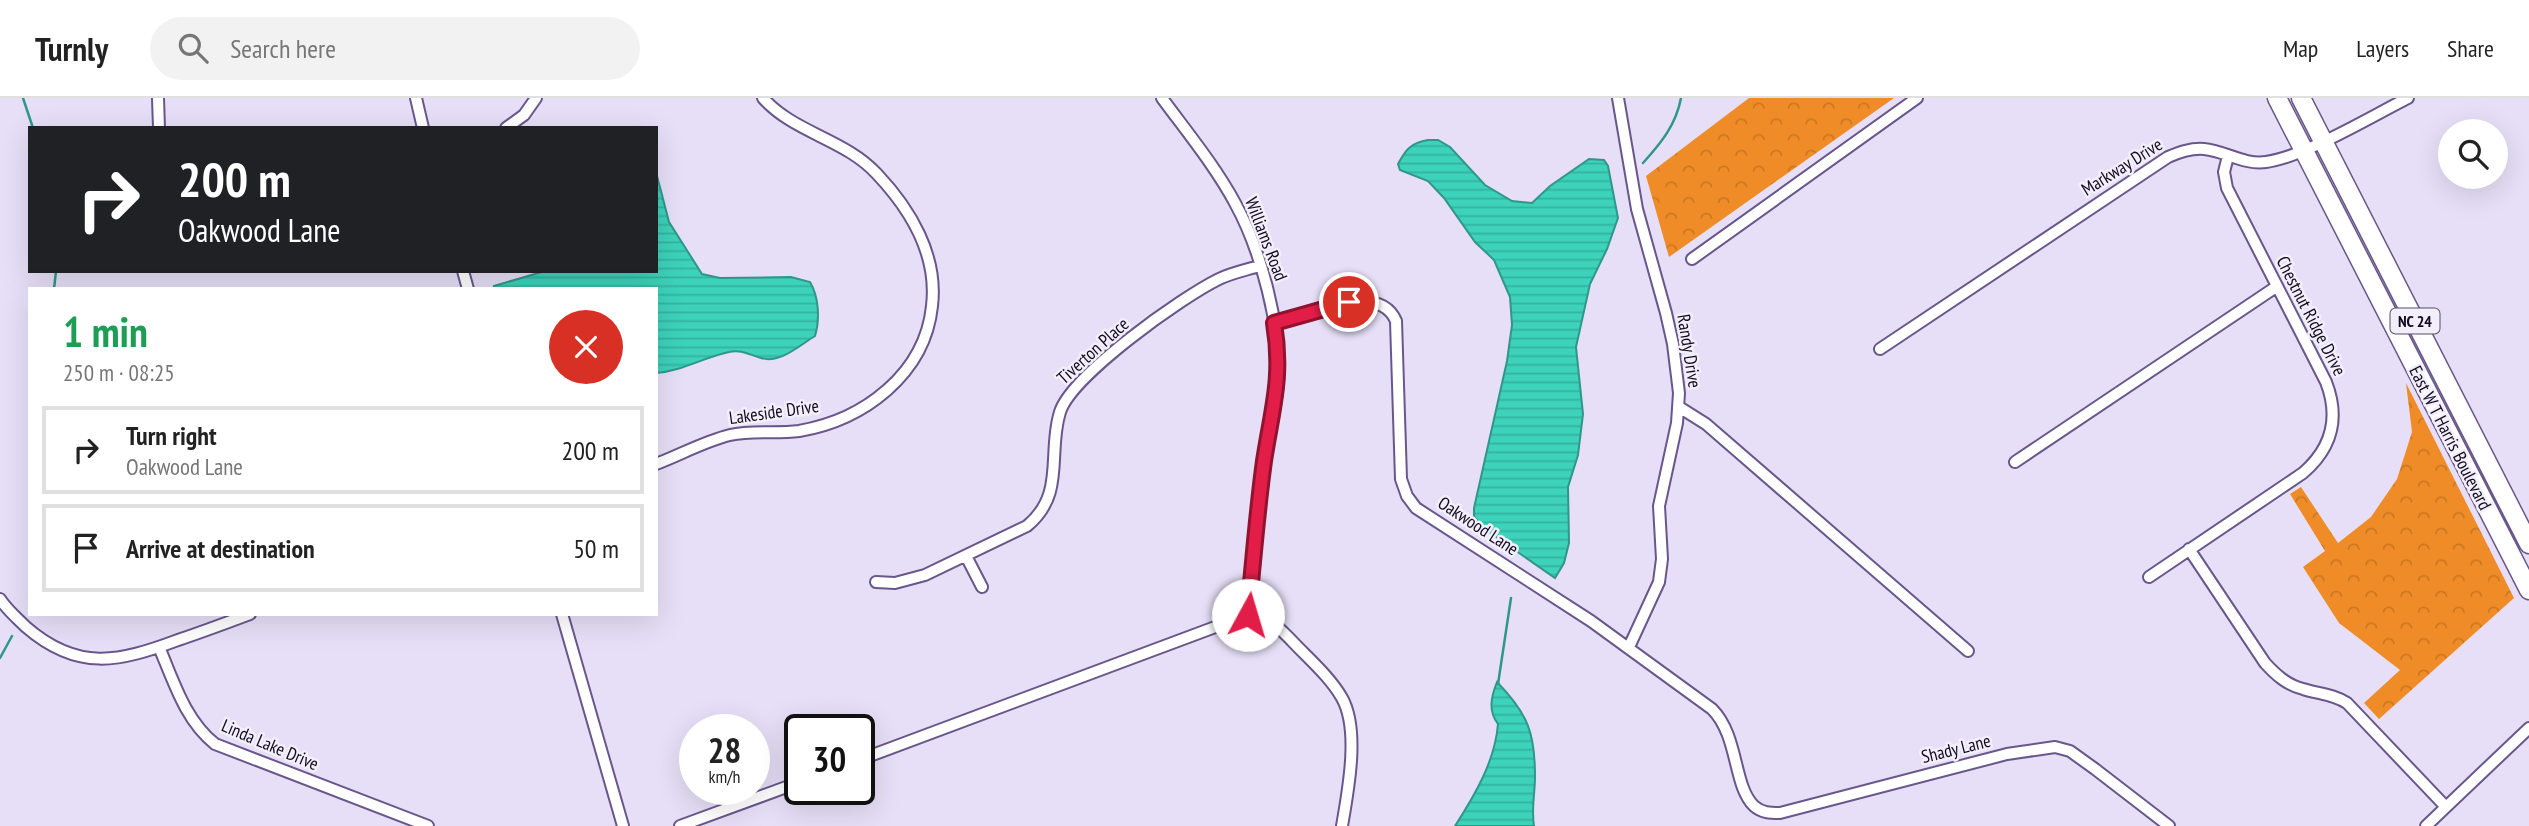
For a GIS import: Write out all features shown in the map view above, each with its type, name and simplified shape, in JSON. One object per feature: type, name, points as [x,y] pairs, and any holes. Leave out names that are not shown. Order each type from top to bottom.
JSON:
[{"type":"main road","name":"East W T Harris Boulevard","points":[[2277,98],[2529,590]]},
{"type":"main road","name":"East W T Harris Boulevard","points":[[2301,98],[2529,544]]},
{"type":"street","points":[[158,98],[159,126]]},
{"type":"street","points":[[415,98],[422,126]]},
{"type":"street","points":[[509,126],[524,115],[536,98]]},
{"type":"street","name":"Lakeside Drive","points":[[658,463],[732,435],[802,430],[849,414],[870,403],[898,381],[914,361],[927,334],[933,297],[930,260],[917,229],[888,187],[863,160],[788,119],[763,98]]},
{"type":"street","name":"Williams Road","points":[[1162,98],[1235,202],[1259,266],[1274,323],[1279,363],[1278,385],[1260,494],[1248,615]]},
{"type":"street","name":"Randy Drive","points":[[1618,98],[1637,209],[1673,344],[1679,407],[1659,506],[1662,559],[1659,582],[1629,647]]},
{"type":"street","points":[[1692,259],[1917,98]]},
{"type":"street","name":"Markway Drive","points":[[1881,349],[2161,161],[2182,151],[2207,149],[2253,163],[2266,162],[2323,141],[2408,98]]},
{"type":"street","name":"Chestnut Ridge Drive","points":[[2149,577],[2303,473],[2319,458],[2332,432],[2334,410],[2331,396],[2227,188],[2224,172],[2228,156]]},
{"type":"street","name":"Tiverton Place","points":[[876,582],[908,581],[1027,526],[1041,513],[1051,492],[1060,411],[1076,386],[1132,338],[1198,292],[1225,277],[1259,266]]},
{"type":"street","points":[[2015,462],[2276,287]]},
{"type":"street","name":"Oakwood Lane","points":[[1274,323],[1349,302],[1376,302],[1388,307],[1396,321],[1401,480],[1410,501],[1416,508],[1629,647],[1717,714],[1730,737],[1746,793]]},
{"type":"street","points":[[1679,407],[1706,424],[1968,651]]},
{"type":"street","points":[[2189,549],[2275,674],[2300,689],[2329,694],[2347,703],[2446,807]]},
{"type":"street","points":[[967,556],[982,587]]},
{"type":"street","points":[[0,599],[34,634],[68,653],[92,659],[137,655],[244,616]]},
{"type":"street","points":[[875,754],[1248,615],[1262,616],[1271,620],[1322,674],[1343,701],[1348,717],[1350,742],[1342,826]]},
{"type":"street","points":[[563,616],[623,826]]},
{"type":"street","name":"Linda Lake Drive","points":[[159,647],[185,708],[199,729],[215,744],[428,826]]},
{"type":"street","points":[[2426,826],[2529,728]]},
{"type":"street","name":"Shady Lane","points":[[1746,793],[1758,809],[1780,813],[2007,754],[2055,747],[2070,751],[2164,825]]},
{"type":"street","points":[[680,826],[784,788]]},
{"type":"green space","points":[[1749,98],[1894,98],[1669,257],[1646,176]]},
{"type":"green space","points":[[2406,383],[2514,598],[2379,719],[2364,703],[2400,670],[2339,623],[2303,567],[2325,551],[2290,494],[2301,487],[2338,543],[2371,517],[2397,479],[2412,432]]},
{"type":"shaded area","points":[[1438,140],[1450,147],[1485,185],[1512,201],[1532,203],[1550,186],[1589,159],[1604,160],[1608,166],[1618,218],[1590,284],[1576,347],[1583,414],[1578,455],[1568,487],[1569,543],[1564,563],[1555,578],[1483,528],[1474,516],[1507,361],[1512,325],[1510,297],[1494,260],[1475,242],[1444,198],[1428,181],[1400,170],[1398,164],[1407,151],[1413,145]]},
{"type":"shaded area","points":[[658,180],[669,222],[702,274],[720,278],[791,277],[810,282],[818,309],[818,323],[815,336],[782,356],[768,359],[733,351],[675,370],[658,373],[658,287],[494,286],[538,273],[658,273]]},
{"type":"shaded area","points":[[1497,682],[1523,714],[1531,736],[1535,761],[1534,826],[1455,826],[1477,790],[1493,751],[1498,724],[1492,704]]},
{"type":"waterway","points":[[23,98],[32,126]]},
{"type":"waterway","points":[[1643,163],[1667,133],[1681,98]]},
{"type":"waterway","points":[[54,287],[56,273]]},
{"type":"waterway","points":[[1498,684],[1511,598]]},
{"type":"waterway","points":[[0,658],[12,636]]},
{"type":"route","points":[[1248,615],[1264,459],[1278,385],[1279,363],[1274,323],[1349,302]]}]
